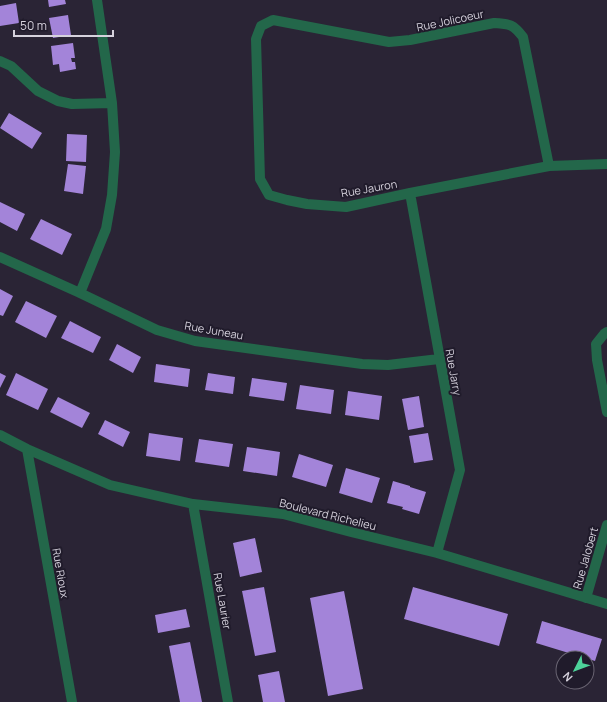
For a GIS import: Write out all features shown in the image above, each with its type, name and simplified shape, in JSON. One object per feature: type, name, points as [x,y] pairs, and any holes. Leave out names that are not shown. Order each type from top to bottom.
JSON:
[{"type":"street","points":[[80,293],[106,229],[112,195],[115,152],[112,103],[97,0]]},
{"type":"street","name":"Rue Jolicoeur","points":[[256,39],[261,26],[273,20],[389,42],[410,40],[494,23],[508,24],[516,28],[523,37],[549,166]]},
{"type":"street","name":"Rue Jauron","points":[[256,39],[260,179],[269,195],[307,204],[346,207],[549,166],[607,164]]},
{"type":"street","points":[[0,61],[10,66],[38,92],[58,101],[72,104],[112,103]]},
{"type":"street","name":"Rue Jarry","points":[[410,193],[460,470],[437,553]]},
{"type":"street","name":"Rue Juneau","points":[[0,257],[157,330],[195,341],[362,364],[388,366],[439,359]]},
{"type":"street","points":[[607,332],[596,344],[597,360],[607,412]]},
{"type":"street","name":"Boulevard Richelieu","points":[[0,435],[27,449],[110,485],[193,504],[283,514],[437,553],[607,604]]},
{"type":"street","name":"Rue Rioux","points":[[27,449],[72,702]]},
{"type":"street","name":"Rue Laurier","points":[[193,504],[228,702]]},
{"type":"street","name":"Rue Jalobert","points":[[586,598],[607,525]]},
{"type":"building","points":[[48,0],[65,0],[66,4],[49,7]]},
{"type":"building","points":[[16,3],[19,23],[0,26],[0,6]]},
{"type":"building","points":[[68,15],[71,35],[53,38],[49,18]]},
{"type":"building","points":[[73,43],[75,58],[71,58],[72,62],[75,62],[76,69],[60,72],[59,64],[53,65],[51,46]]},
{"type":"building","points":[[9,113],[42,133],[32,149],[0,128]]},
{"type":"building","points":[[67,134],[87,135],[86,162],[66,161]]},
{"type":"building","points":[[68,164],[86,166],[83,194],[64,191]]},
{"type":"building","points":[[0,202],[25,214],[17,231],[0,222]]},
{"type":"building","points":[[41,219],[72,234],[62,255],[30,239]]},
{"type":"building","points":[[0,289],[13,296],[3,316],[0,315]]},
{"type":"building","points":[[26,301],[57,316],[46,338],[15,322]]},
{"type":"building","points":[[70,321],[101,337],[93,353],[61,338]]},
{"type":"building","points":[[117,344],[141,357],[133,373],[109,360]]},
{"type":"building","points":[[156,364],[190,369],[188,387],[154,382]]},
{"type":"building","points":[[0,373],[6,376],[0,388]]},
{"type":"building","points":[[16,373],[48,389],[38,410],[6,395]]},
{"type":"building","points":[[208,373],[235,377],[233,394],[205,390]]},
{"type":"building","points":[[252,378],[287,383],[284,401],[249,396]]},
{"type":"building","points":[[300,385],[334,390],[331,414],[296,409]]},
{"type":"building","points":[[348,391],[382,396],[379,420],[345,415]]},
{"type":"building","points":[[419,396],[424,427],[408,430],[402,399]]},
{"type":"building","points":[[58,397],[90,413],[82,428],[50,412]]},
{"type":"building","points":[[105,420],[130,432],[123,447],[98,434]]},
{"type":"building","points":[[149,433],[183,438],[180,461],[146,456]]},
{"type":"building","points":[[428,433],[433,460],[414,463],[409,436]]},
{"type":"building","points":[[199,439],[233,444],[229,467],[195,462]]},
{"type":"building","points":[[247,447],[280,452],[277,476],[243,471]]},
{"type":"building","points":[[299,454],[333,465],[326,487],[292,477]]},
{"type":"building","points":[[346,468],[380,478],[372,503],[339,493]]},
{"type":"building","points":[[393,481],[426,492],[419,514],[402,509],[403,507],[387,503]]},
{"type":"building","points":[[255,538],[262,572],[240,577],[233,543]]},
{"type":"building","points":[[264,587],[276,652],[255,656],[242,591]]},
{"type":"building","points":[[413,587],[508,614],[499,646],[404,619]]},
{"type":"building","points":[[344,591],[363,689],[328,696],[310,598]]},
{"type":"building","points":[[186,609],[190,627],[158,633],[155,615]]},
{"type":"building","points":[[542,621],[602,639],[595,661],[595,650],[559,650],[536,643]]},
{"type":"building","points":[[190,642],[202,702],[180,702],[169,646]]},
{"type":"building","points":[[279,671],[285,702],[263,702],[258,675]]}]
